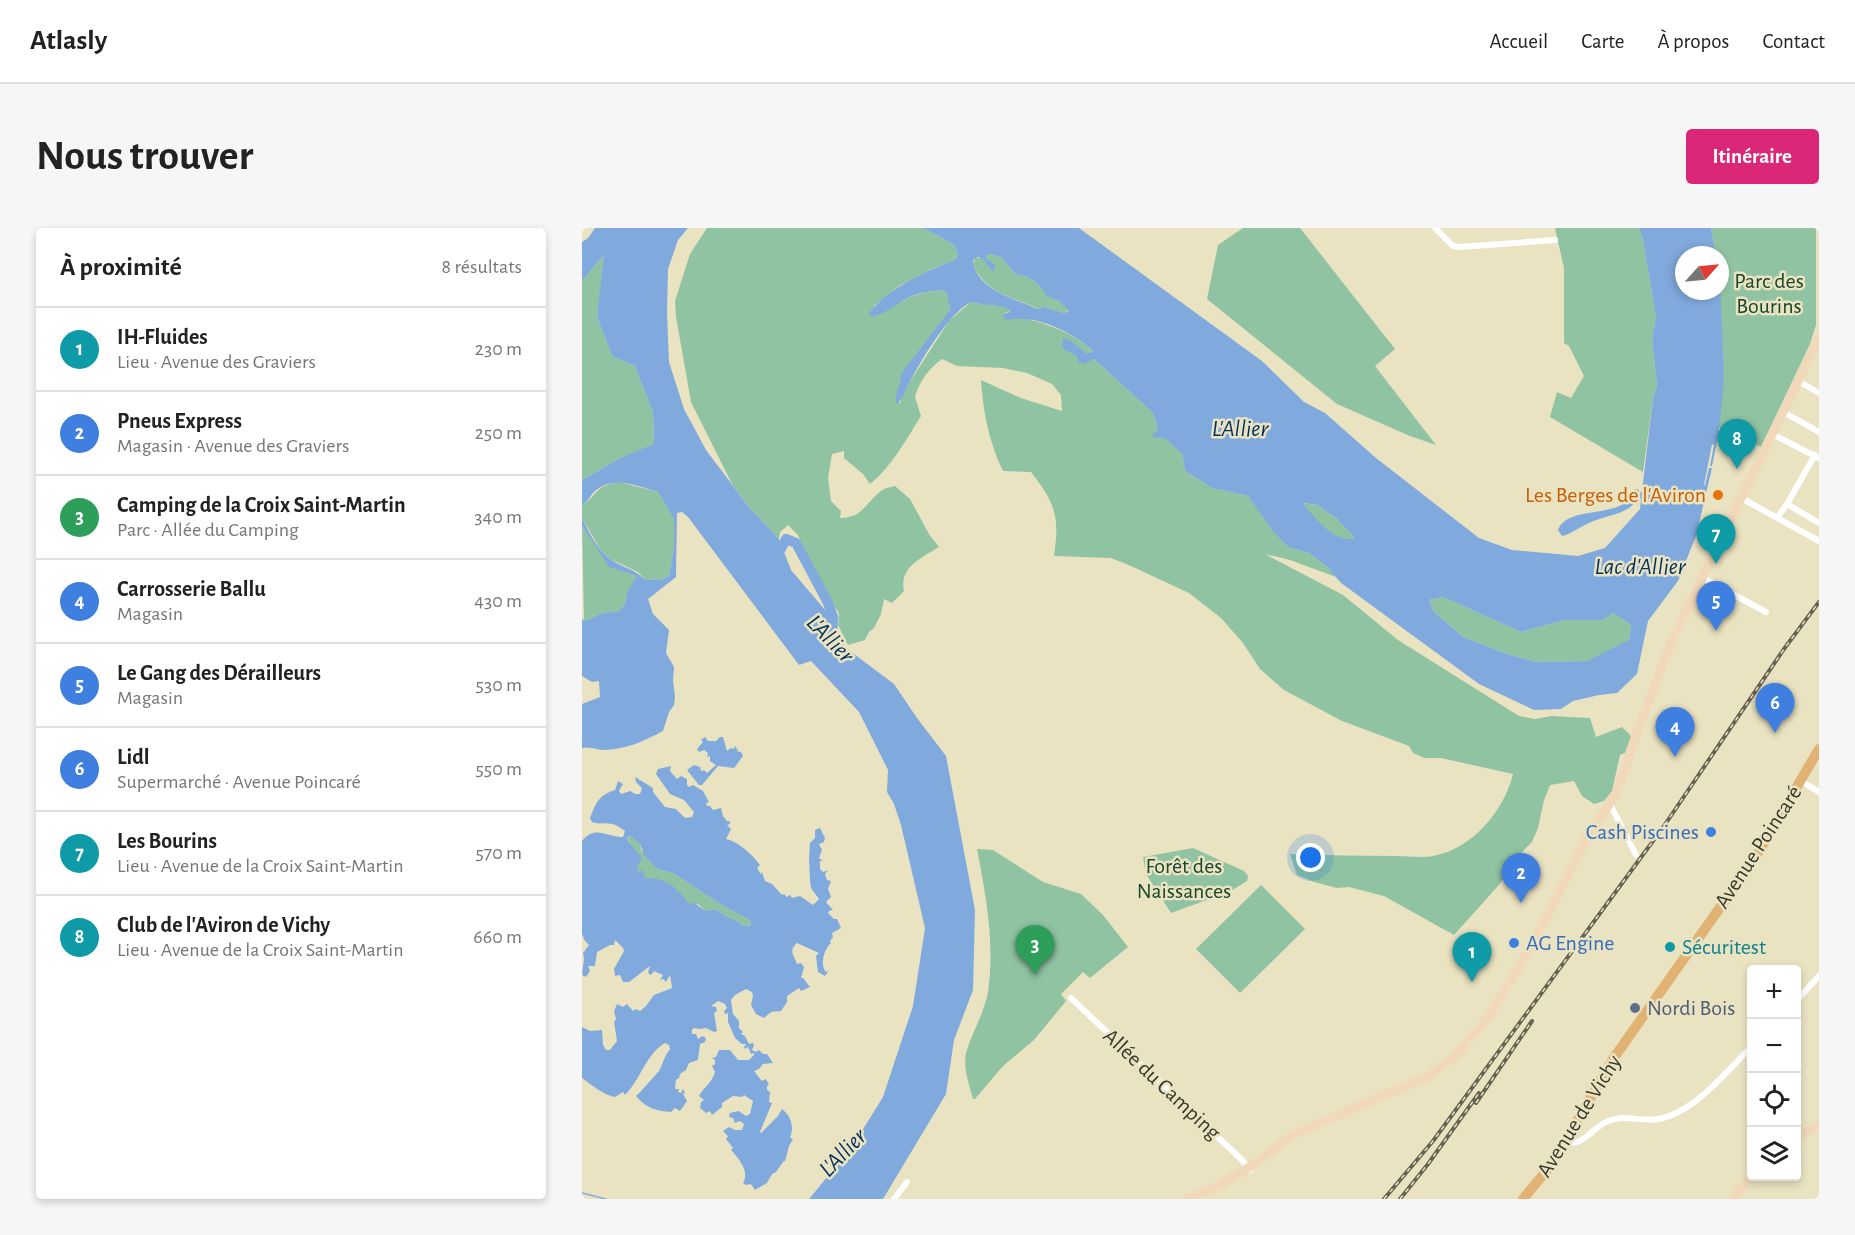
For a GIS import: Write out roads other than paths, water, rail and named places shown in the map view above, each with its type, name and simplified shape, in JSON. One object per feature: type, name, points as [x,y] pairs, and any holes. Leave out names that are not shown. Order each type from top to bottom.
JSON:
[{"type":"main road","name":"Avenue Poincaré","points":[[1632,1032],[1755,858],[1819,749]]},
{"type":"main road","name":"Avenue de Vichy","points":[[1523,1199],[1543,1177],[1632,1032]]},
{"type":"street","points":[[1435,228],[1453,246],[1460,247],[1555,240]]},
{"type":"street","points":[[1187,1199],[1249,1169],[1293,1135],[1335,1115],[1416,1083],[1443,1066],[1467,1044],[1505,993],[1578,854],[1616,794],[1660,671],[1741,498],[1819,340]]},
{"type":"street","points":[[1798,381],[1819,393]]},
{"type":"street","points":[[1784,412],[1819,432]]},
{"type":"street","points":[[1772,434],[1817,457],[1777,518]]},
{"type":"street","points":[[1741,498],[1819,541]]},
{"type":"street","points":[[1787,504],[1819,523]]},
{"type":"street","points":[[1703,578],[1766,612]]},
{"type":"street","points":[[1801,781],[1819,792]]},
{"type":"street","points":[[1610,804],[1636,855]]},
{"type":"street","points":[[1801,996],[1819,976]]},
{"type":"street","name":"Allée du Camping","points":[[1071,998],[1241,1158],[1249,1169]]},
{"type":"street","points":[[1565,1142],[1574,1143],[1582,1140],[1609,1120],[1620,1118],[1657,1120],[1673,1115],[1701,1096],[1747,1051]]},
{"type":"street","points":[[1801,1135],[1819,1126]]},
{"type":"street","points":[[1731,1199],[1747,1181]]},
{"type":"street","points":[[894,1199],[907,1182]]},
{"type":"water","name":"L'Allier","points":[[595,228],[688,228],[678,240],[668,269],[667,313],[669,362],[684,409],[706,450],[749,507],[779,539],[791,570],[826,611],[837,637],[846,648],[894,684],[946,756],[975,910],[973,990],[954,1040],[946,1094],[883,1199],[809,1199],[852,1147],[883,1097],[913,1006],[925,928],[901,825],[887,792],[888,770],[859,712],[811,661],[799,665],[682,512],[677,513],[676,577],[648,599],[653,614],[669,630],[666,653],[674,667],[674,705],[669,712],[663,731],[621,748],[605,750],[582,748],[582,704],[600,697],[599,681],[592,682],[582,676],[582,618],[584,621],[599,614],[619,611],[625,604],[627,592],[637,576],[609,567],[582,526],[582,518],[605,554],[636,572],[645,580],[663,579],[669,576],[674,546],[674,519],[658,492],[626,483],[610,484],[595,491],[582,505],[582,480],[622,457],[654,444],[653,413],[635,366],[612,356],[597,317],[604,255],[582,281],[582,242]]},
{"type":"water","name":"L'Allier","points":[[923,228],[1079,228],[1262,361],[1304,402],[1325,413],[1376,458],[1479,538],[1512,550],[1578,556],[1605,548],[1640,509],[1640,497],[1629,508],[1589,523],[1569,534],[1562,536],[1558,530],[1564,522],[1573,517],[1620,506],[1629,499],[1635,489],[1639,490],[1639,494],[1642,491],[1653,398],[1657,386],[1652,339],[1656,317],[1639,228],[1711,228],[1714,246],[1675,246],[1675,300],[1721,300],[1724,368],[1718,438],[1712,466],[1710,466],[1714,445],[1712,444],[1704,485],[1709,468],[1712,468],[1696,536],[1678,581],[1648,621],[1637,674],[1617,693],[1573,701],[1561,709],[1534,710],[1479,684],[1341,583],[1327,567],[1309,553],[1288,547],[1273,531],[1248,496],[1212,488],[1185,471],[1182,454],[1165,438],[1151,437],[1158,429],[1153,413],[1094,359],[1084,364],[1078,362],[1077,356],[1062,348],[1063,338],[1070,340],[1086,353],[1093,351],[1075,337],[1053,326],[1030,320],[1007,320],[1003,314],[1010,312],[1009,309],[971,302],[962,308],[935,339],[902,398],[896,404],[901,374],[950,310],[947,294],[944,290],[922,293],[905,299],[875,316],[870,316],[869,313],[898,287],[956,259],[958,253],[953,244]],"holes":[[[990,254],[1001,257],[1015,274],[1028,277],[1040,286],[1047,296],[1059,301],[1069,311],[1064,313],[1044,307],[1038,309],[988,286],[975,270],[973,260],[978,257],[983,259],[994,271],[995,265],[986,256]],[[1303,503],[1317,505],[1336,518],[1355,538],[1348,539],[1333,533],[1319,522]],[[1443,597],[1521,632],[1565,620],[1603,620],[1613,613],[1631,625],[1629,640],[1587,661],[1538,662],[1510,655],[1463,637],[1434,612],[1429,600]]]},
{"type":"water","points":[[705,737],[708,741],[716,741],[723,737],[727,751],[734,749],[735,746],[738,750],[736,751],[741,752],[743,756],[734,768],[718,766],[702,785],[699,785],[687,770],[694,765],[707,773],[716,765],[710,761],[710,756],[707,757],[708,753],[704,750],[699,752],[697,749]]},
{"type":"water","points":[[671,766],[670,771],[677,779],[681,776],[687,779],[689,787],[693,785],[703,791],[709,802],[706,803],[707,806],[713,810],[721,808],[723,816],[730,821],[727,825],[731,829],[726,839],[739,845],[752,856],[760,865],[757,868],[761,874],[762,872],[765,881],[772,884],[782,895],[787,897],[790,895],[792,898],[800,896],[813,905],[819,899],[811,888],[810,843],[815,838],[815,830],[820,828],[825,838],[824,842],[819,844],[822,850],[819,858],[823,861],[820,861],[820,869],[823,872],[828,870],[825,874],[827,880],[831,881],[828,889],[831,897],[826,902],[833,910],[828,913],[837,919],[841,928],[832,933],[831,943],[824,956],[824,969],[826,972],[829,970],[825,976],[818,972],[816,956],[819,953],[797,943],[792,953],[797,964],[801,963],[804,967],[801,978],[810,987],[801,991],[799,988],[787,996],[787,1002],[781,1011],[772,1012],[764,1018],[756,1014],[751,1005],[752,992],[746,989],[731,1000],[733,1014],[739,1021],[739,1028],[743,1032],[741,1034],[745,1036],[749,1044],[753,1043],[752,1050],[756,1052],[759,1050],[767,1054],[773,1063],[763,1064],[754,1071],[762,1081],[766,1079],[769,1085],[767,1090],[770,1092],[769,1102],[772,1103],[760,1132],[778,1116],[782,1109],[788,1115],[792,1126],[790,1138],[793,1139],[785,1161],[772,1174],[767,1183],[755,1190],[751,1184],[743,1183],[744,1170],[731,1150],[733,1148],[726,1139],[728,1136],[723,1131],[729,1127],[742,1130],[744,1124],[740,1121],[735,1123],[733,1118],[729,1117],[730,1113],[739,1111],[746,1116],[750,1114],[753,1101],[744,1095],[742,1097],[733,1096],[722,1103],[722,1107],[712,1115],[710,1111],[706,1113],[700,1108],[704,1100],[699,1096],[714,1076],[712,1066],[715,1060],[712,1058],[716,1057],[719,1050],[730,1050],[738,1060],[749,1060],[754,1055],[748,1047],[745,1049],[746,1044],[742,1044],[735,1038],[728,1022],[728,1013],[725,1014],[724,1011],[727,1008],[725,1004],[718,1001],[711,1006],[716,1007],[717,1011],[714,1013],[717,1031],[706,1028],[692,1030],[692,1034],[696,1034],[698,1039],[702,1036],[706,1038],[705,1042],[700,1044],[698,1060],[689,1063],[686,1070],[676,1080],[675,1089],[679,1089],[678,1092],[681,1093],[683,1089],[687,1101],[680,1111],[675,1108],[671,1112],[656,1110],[636,1096],[659,1071],[670,1049],[665,1043],[648,1060],[625,1095],[623,1092],[615,1097],[610,1096],[582,1078],[582,1027],[590,1031],[602,1030],[603,1045],[606,1050],[610,1050],[617,1041],[614,1011],[617,1004],[623,1007],[627,1004],[633,1011],[636,1009],[640,1011],[654,995],[672,988],[670,975],[666,982],[663,979],[660,980],[663,975],[654,971],[651,975],[648,973],[650,966],[629,982],[623,982],[620,975],[615,976],[614,969],[624,951],[615,940],[614,945],[597,952],[595,966],[588,966],[590,971],[586,977],[582,975],[583,953],[589,945],[582,934],[582,841],[592,833],[623,837],[625,831],[613,824],[592,822],[590,818],[594,807],[605,795],[615,790],[618,781],[623,784],[619,791],[621,794],[630,791],[640,794],[642,788],[636,782],[635,777],[653,788],[653,792],[665,807],[676,809],[685,818],[692,817],[694,812],[684,800],[670,794],[656,774],[658,769]],"holes":[[[630,836],[640,844],[644,855],[657,869],[673,873],[751,921],[751,926],[741,925],[738,921],[715,909],[706,911],[693,902],[689,905],[670,884],[658,879],[646,879],[642,870],[639,872],[637,868],[642,858],[627,838]]]},
{"type":"waterway","points":[[770,545],[781,549],[786,539],[796,543],[828,603],[833,617],[832,642]]},
{"type":"waterway","points":[[582,1193],[606,1199]]},
{"type":"railway","points":[[1384,1199],[1433,1141],[1664,826],[1784,649],[1819,602]]},
{"type":"railway","points":[[1476,1103],[1532,1021]]},
{"type":"railway","points":[[1400,1199],[1479,1093]]},
{"type":"place","name":"Club de l'Aviron de Vichy","points":[[1737,469]]},
{"type":"place","name":"Les Berges de l'Aviron","points":[[1718,495]]},
{"type":"place","name":"Les Bourins","points":[[1716,564]]},
{"type":"place","name":"Le Gang des Dérailleurs","points":[[1716,631]]},
{"type":"place","name":"Lidl","points":[[1775,733]]},
{"type":"place","name":"Carrosserie Ballu","points":[[1675,757]]},
{"type":"place","name":"Cash Piscines","points":[[1711,832]]},
{"type":"place","name":"Pneus Express","points":[[1521,903]]},
{"type":"place","name":"AG Engine","points":[[1514,943]]},
{"type":"place","name":"Sécuritest","points":[[1670,947]]},
{"type":"place","name":"Camping de la Croix Saint-Martin","points":[[1035,975]]},
{"type":"place","name":"IH-Fluides","points":[[1472,982]]},
{"type":"place","name":"Nordi Bois","points":[[1635,1008]]},
{"type":"park label","name":"Parc des Bourins","points":[[1769,294]]},
{"type":"park label","name":"Forêt des Naissances","points":[[1184,878]]},
{"type":"water label","name":"Lac d'Allier","points":[[1640,567]]}]
